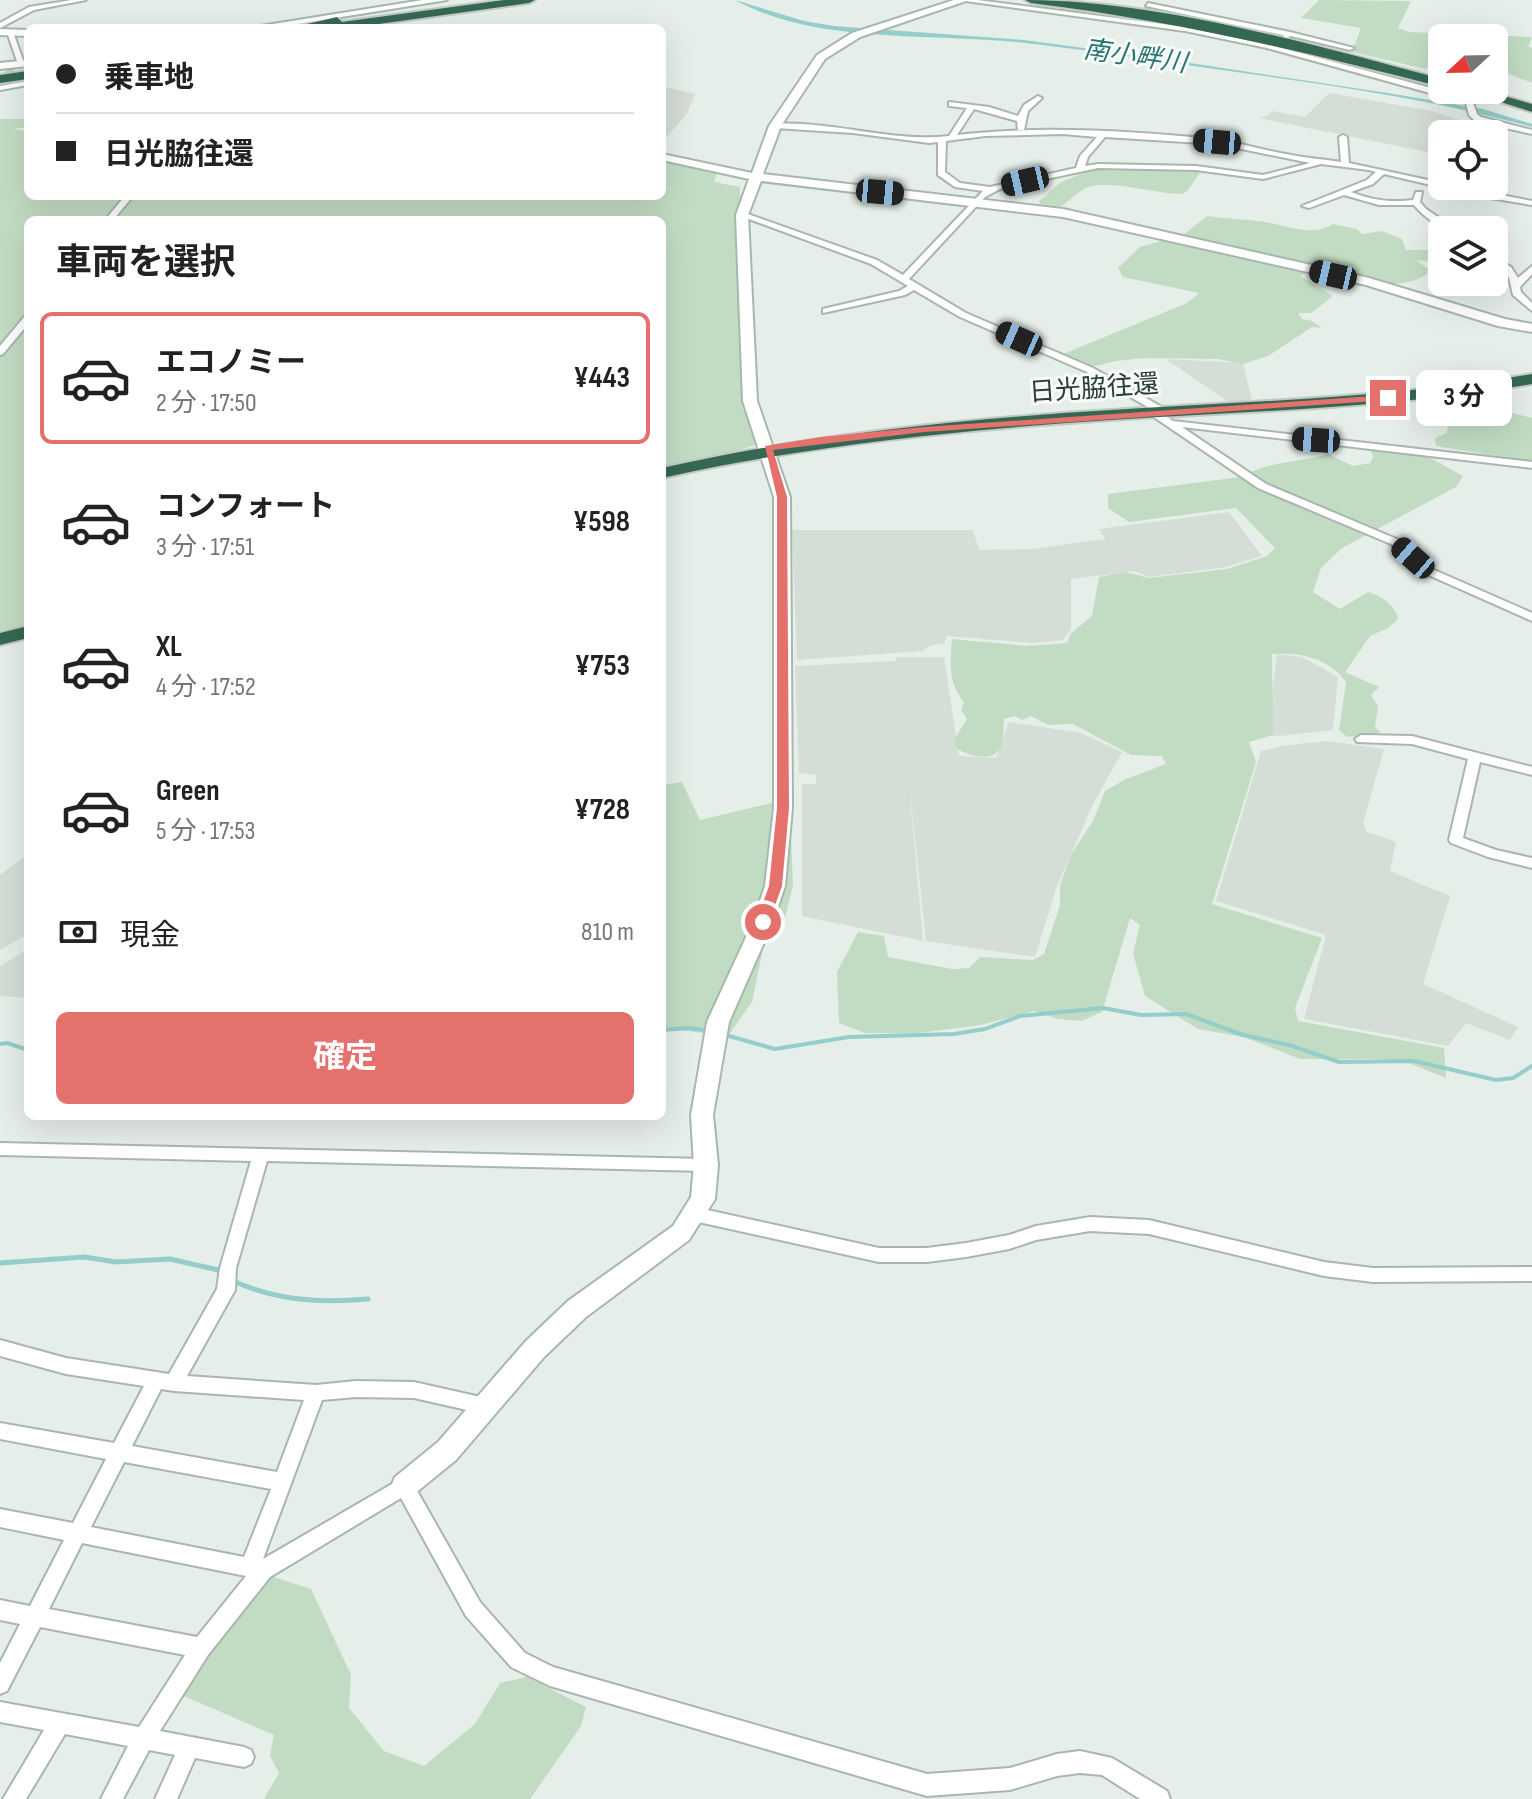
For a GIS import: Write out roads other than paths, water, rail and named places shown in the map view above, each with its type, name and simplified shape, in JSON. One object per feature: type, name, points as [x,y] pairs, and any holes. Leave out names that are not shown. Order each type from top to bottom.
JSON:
[{"type":"highway","points":[[324,24],[494,0]]},
{"type":"highway","points":[[353,24],[529,0]]},
{"type":"highway","points":[[1031,0],[1205,26],[1428,77]]},
{"type":"highway","points":[[1061,0],[1238,28],[1428,76]]},
{"type":"highway","points":[[2,71],[24,74]]},
{"type":"highway","points":[[1508,97],[1532,105]]},
{"type":"highway","points":[[1508,102],[1532,105]]},
{"type":"highway","name":"日光脇往還","points":[[666,472],[768,448],[908,431],[1163,416],[1388,398],[1532,379]]},
{"type":"highway","points":[[0,639],[24,633]]},
{"type":"street","points":[[0,26],[20,9],[30,5],[83,0]]},
{"type":"street","points":[[280,24],[442,0]]},
{"type":"street","points":[[0,1518],[256,1569],[404,1486],[447,1451],[535,1349],[577,1309],[681,1233],[703,1199],[706,1165],[702,1115],[704,1090],[718,1022],[763,922],[775,886],[783,808],[782,497],[750,401],[742,215],[775,126],[821,57],[856,35],[963,0],[1171,27],[1271,45],[1428,89]]},
{"type":"street","points":[[1193,13],[1203,0]]},
{"type":"street","points":[[1148,5],[1350,48]]},
{"type":"street","points":[[5,32],[24,68]]},
{"type":"street","points":[[0,88],[24,76]]},
{"type":"street","points":[[1022,133],[1020,119],[1029,104],[1038,98]]},
{"type":"street","points":[[952,104],[1002,112],[1020,119]]},
{"type":"street","points":[[1471,104],[1473,115],[1487,122],[1532,132]]},
{"type":"street","points":[[972,107],[946,140],[941,173],[958,185],[991,190],[1080,168],[1114,165],[1196,168],[1263,177],[1322,162]]},
{"type":"street","points":[[775,126],[946,140],[1022,133],[1104,134],[1217,142],[1382,171],[1428,183],[1416,202],[1399,205],[1366,202],[1344,192]]},
{"type":"street","points":[[1080,168],[1084,156],[1104,134]]},
{"type":"street","points":[[1343,137],[1345,164]]},
{"type":"street","points":[[666,158],[755,176],[847,189],[977,201],[1063,213],[1369,282],[1503,323],[1532,328]]},
{"type":"street","points":[[1306,206],[1370,182],[1382,171]]},
{"type":"street","points":[[904,279],[991,190]]},
{"type":"street","points":[[1508,198],[1532,203]]},
{"type":"street","points":[[112,216],[126,200]]},
{"type":"street","points":[[1416,202],[1431,216]]},
{"type":"street","points":[[742,215],[860,256],[963,315],[1090,370],[1163,416],[1262,486],[1395,542],[1428,571],[1532,617]]},
{"type":"street","points":[[1508,269],[1517,285],[1516,293],[1532,308]]},
{"type":"street","points":[[1517,285],[1532,269]]},
{"type":"street","points":[[826,311],[902,293],[914,286]]},
{"type":"street","points":[[0,352],[24,323]]},
{"type":"street","points":[[1163,416],[1290,438],[1434,451],[1532,465]]},
{"type":"street","points":[[1361,739],[1412,740],[1532,771]]},
{"type":"street","points":[[1475,757],[1456,840],[1493,854],[1532,863]]},
{"type":"street","points":[[0,1149],[706,1165]]},
{"type":"street","points":[[0,1684],[120,1452],[226,1290],[228,1268],[261,1155]]},
{"type":"street","points":[[694,1214],[879,1255],[940,1253],[1090,1224],[1149,1227],[1324,1269],[1373,1275],[1532,1274]]},
{"type":"street","points":[[0,1348],[66,1366],[165,1382],[316,1393],[356,1389],[414,1390],[485,1406]]},
{"type":"street","points":[[112,1799],[144,1738],[256,1569],[282,1482],[316,1393]]},
{"type":"street","points":[[0,1431],[282,1482]]},
{"type":"street","points":[[404,1486],[473,1609],[518,1660],[550,1676],[927,1785],[1010,1779],[1057,1765],[1080,1762],[1105,1765],[1159,1799]]},
{"type":"street","points":[[0,1610],[201,1648]]},
{"type":"street","points":[[0,1712],[244,1757]]},
{"type":"street","points":[[14,1799],[60,1724]]},
{"type":"street","points":[[166,1799],[189,1748]]},
{"type":"water","name":"南小畔川","points":[[735,0],[804,21],[834,26],[1024,40],[1394,94],[1428,100],[1428,103],[1295,80],[1091,51],[982,39],[836,30],[766,14]]},
{"type":"water","points":[[1433,104],[1483,109],[1532,124],[1532,127],[1508,120]]},
{"type":"waterway","points":[[722,1034],[775,1049],[849,1037],[954,1034],[985,1029],[1020,1016],[1103,1008],[1141,1015],[1186,1014],[1243,1035],[1289,1045],[1339,1062],[1414,1061],[1496,1080],[1513,1078],[1532,1066]]},
{"type":"waterway","points":[[666,1030],[691,1028],[708,1031]]},
{"type":"waterway","points":[[0,1044],[24,1049]]},
{"type":"waterway","points":[[0,1263],[84,1257]]},
{"type":"waterway","points":[[84,1257],[116,1262],[170,1259],[218,1270]]},
{"type":"waterway","points":[[233,1281],[283,1297],[333,1301],[368,1299]]},
{"type":"tunnel","points":[[7,69],[24,79]]}]
